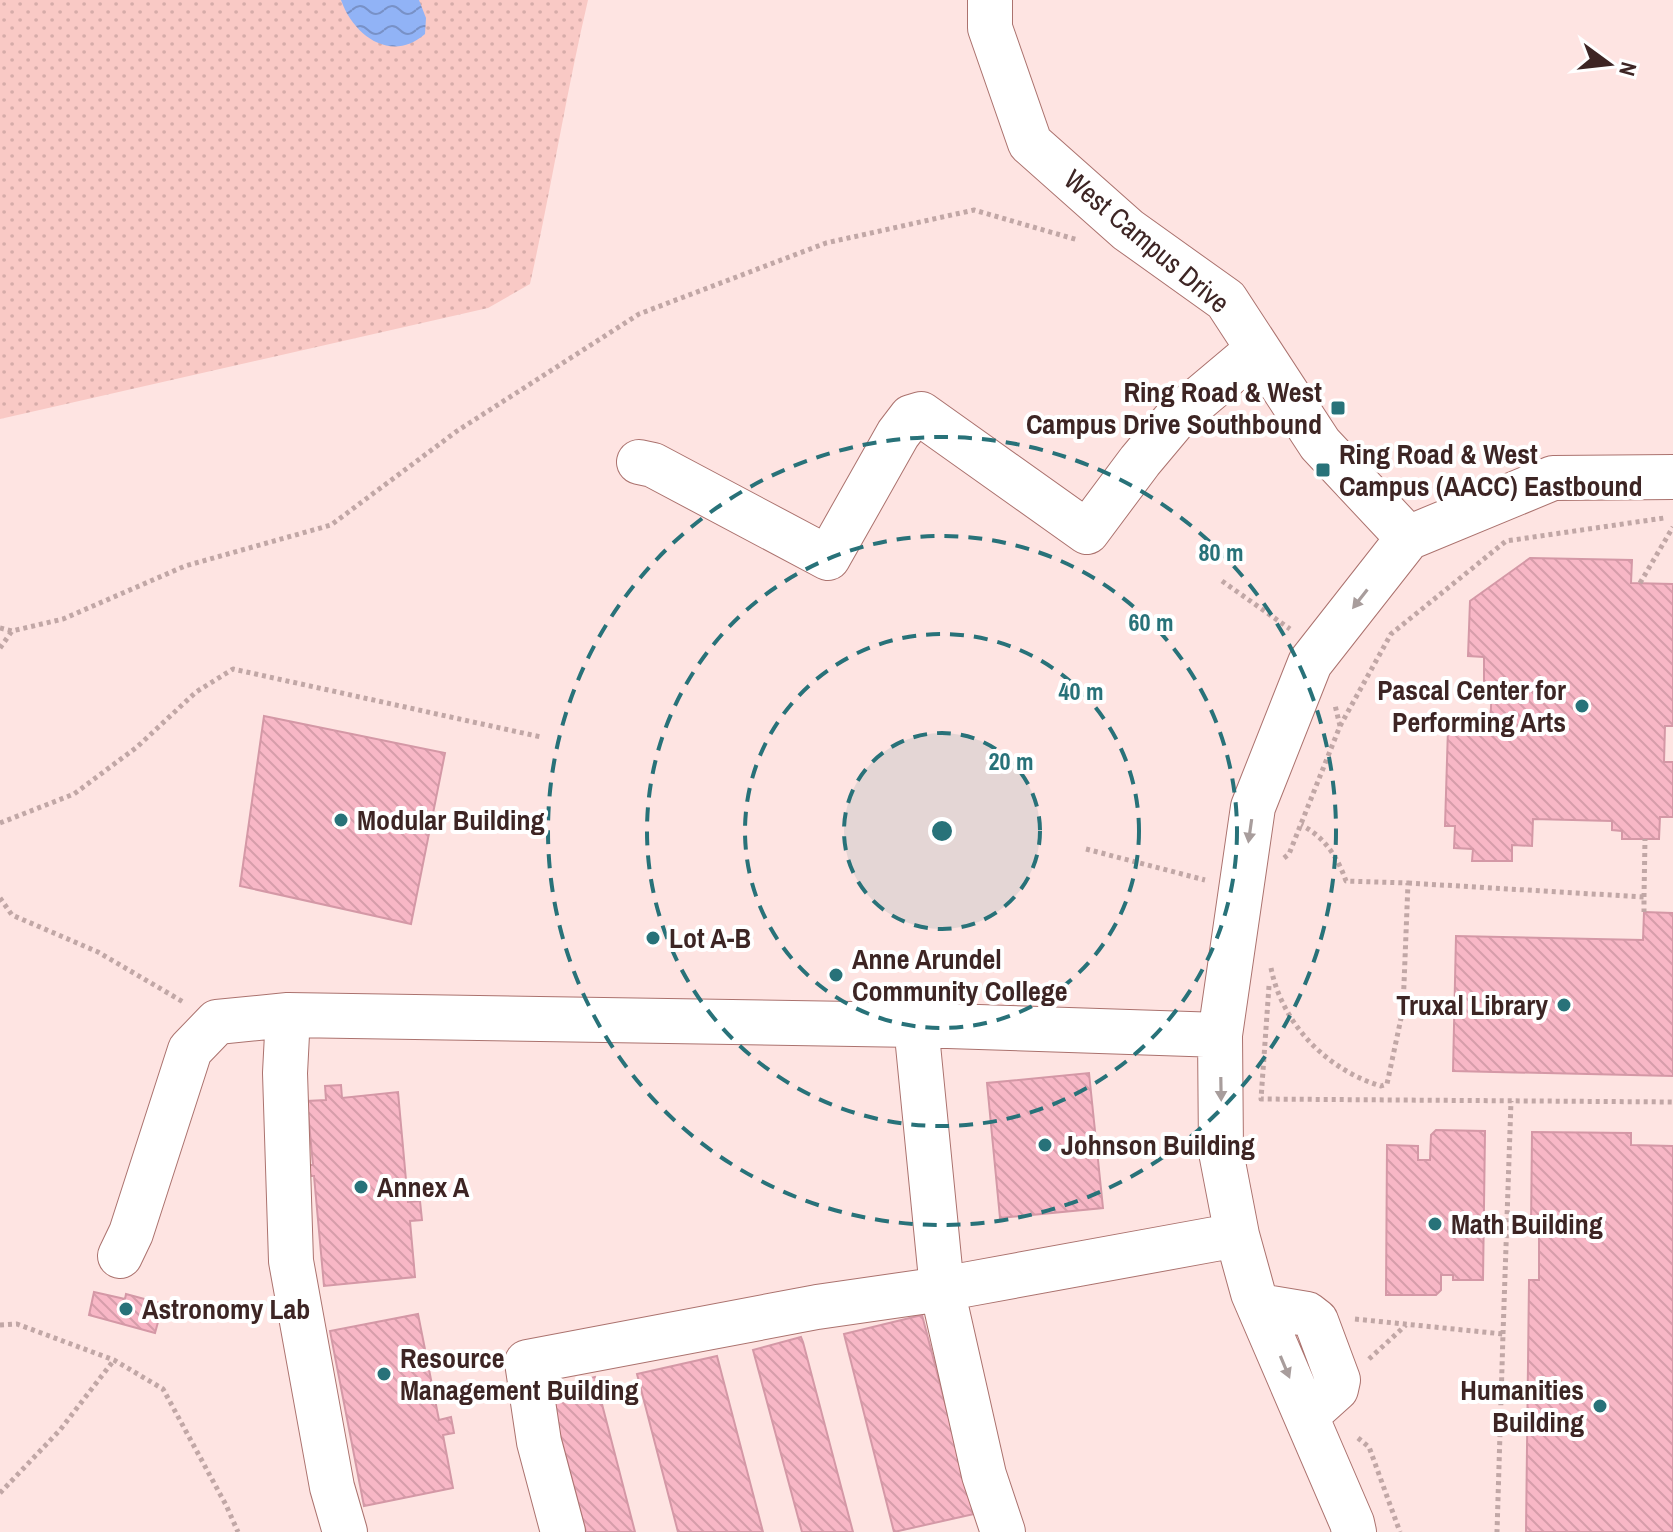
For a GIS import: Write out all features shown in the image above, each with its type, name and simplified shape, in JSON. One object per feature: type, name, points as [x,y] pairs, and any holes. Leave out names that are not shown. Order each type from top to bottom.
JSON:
[{"type":"street","name":"West Campus Drive","points":[[990,0],[990,28],[1030,143],[1128,230],[1226,300],[1320,444],[1408,538]]},
{"type":"street","points":[[639,462],[653,465],[828,558],[898,434],[911,417],[921,414],[1087,532],[1176,418],[1258,349]]},
{"type":"street","points":[[1354,1532],[1259,1306],[1237,1235],[1221,1152],[1220,1035],[1258,878],[1253,807],[1317,654],[1408,538],[1553,478],[1673,477]]},
{"type":"street","points":[[120,1256],[131,1233],[190,1050],[217,1022],[288,1015],[916,1025],[1220,1035]]},
{"type":"street","points":[[288,1015],[285,1073],[291,1261],[332,1487],[345,1532]]},
{"type":"street","points":[[916,1025],[942,1289],[984,1475],[1003,1532]]},
{"type":"street","points":[[563,1532],[539,1442],[527,1362],[817,1307],[942,1289],[1237,1235]]},
{"type":"street","points":[[1259,1306],[1307,1314],[1316,1321],[1338,1380],[1336,1389],[1306,1416]]},
{"type":"path","points":[[0,628],[12,631],[63,619],[185,566],[331,525],[457,431],[639,314],[826,243],[974,210],[1088,242],[1128,230]]},
{"type":"path","points":[[1086,849],[1258,878],[1289,854],[1340,726],[1391,634],[1506,541],[1673,517]]},
{"type":"path","points":[[1640,583],[1673,527]]},
{"type":"path","points":[[1222,581],[1317,654],[1329,681],[1340,726]]},
{"type":"path","points":[[0,648],[12,631]]},
{"type":"path","points":[[0,823],[74,794],[137,747],[196,692],[233,669],[541,737]]},
{"type":"path","points":[[1301,825],[1323,841],[1333,853],[1346,881],[1644,897]]},
{"type":"path","points":[[1644,912],[1645,839]]},
{"type":"path","points":[[1269,957],[1272,974],[1287,1010],[1314,1047],[1346,1073],[1381,1086],[1387,1084],[1403,1009],[1408,883]]},
{"type":"path","points":[[0,898],[12,915],[98,952],[217,1022]]},
{"type":"path","points":[[1272,974],[1261,1099],[1673,1102]]},
{"type":"path","points":[[1380,1100],[1381,1086]]},
{"type":"path","points":[[1497,1532],[1511,1101]]},
{"type":"path","points":[[1307,1314],[1503,1334]]},
{"type":"path","points":[[0,1325],[17,1324],[114,1360],[163,1389],[238,1532]]},
{"type":"path","points":[[0,1493],[60,1430],[114,1360]]},
{"type":"shaded area","points":[[0,0],[588,0],[530,284],[488,308],[0,419]]},
{"type":"water","points":[[341,0],[419,0],[426,18],[425,34],[400,46],[376,42],[355,25]]},
{"type":"building","name":"Pascal Center for Performing Arts","points":[[1530,558],[1632,560],[1631,583],[1673,584],[1673,726],[1665,726],[1664,762],[1673,762],[1673,817],[1660,817],[1659,839],[1622,839],[1622,831],[1612,830],[1612,821],[1533,819],[1532,846],[1512,845],[1512,861],[1472,861],[1473,849],[1454,848],[1455,826],[1445,826],[1448,728],[1490,729],[1492,685],[1484,685],[1484,657],[1468,656],[1470,601]]},
{"type":"building","name":"Modular Building","points":[[264,716],[445,753],[411,924],[240,886]]},
{"type":"building","name":"Truxal Library","points":[[1644,912],[1673,913],[1673,1076],[1453,1071],[1456,936],[1643,940]]},
{"type":"building","name":"Johnson Building","points":[[1089,1073],[1103,1208],[1000,1218],[987,1083]]},
{"type":"building","name":"Annex A","points":[[341,1085],[342,1098],[398,1092],[408,1202],[420,1201],[422,1220],[410,1221],[415,1277],[324,1286],[314,1176],[306,1176],[305,1165],[313,1165],[307,1101],[326,1100],[325,1086]]},
{"type":"building","name":"Math Building","points":[[1436,1130],[1485,1131],[1483,1280],[1453,1280],[1453,1275],[1441,1275],[1441,1290],[1436,1295],[1386,1295],[1387,1145],[1418,1146],[1418,1160],[1430,1160],[1431,1135]]},
{"type":"building","name":"Humanities Building","points":[[1532,1132],[1631,1133],[1631,1145],[1673,1146],[1673,1532],[1526,1532],[1529,1280],[1539,1280],[1539,1228],[1531,1228]]},
{"type":"building","name":"Astronomy Lab","points":[[94,1292],[125,1299],[126,1294],[163,1304],[155,1333],[89,1315]]},
{"type":"building","name":"Resource Management Building","points":[[418,1314],[439,1420],[451,1417],[454,1433],[443,1435],[453,1488],[364,1506],[330,1331]]},
{"type":"building","points":[[922,1315],[974,1514],[894,1532],[844,1334]]},
{"type":"building","points":[[801,1337],[853,1532],[802,1532],[753,1350]]},
{"type":"building","points":[[717,1356],[763,1532],[678,1532],[637,1374]]},
{"type":"building","points":[[595,1377],[635,1532],[586,1532],[548,1389]]},
{"type":"place","name":"Ring Road & West Campus Drive Southbound","points":[[1338,408]]},
{"type":"place","name":"Ring Road & West Campus (AACC) Eastbound","points":[[1323,470]]},
{"type":"place","name":"Pascal Center for Performing Arts","points":[[1582,706]]},
{"type":"place","name":"Modular Building","points":[[341,820]]},
{"type":"place","name":"Lot A-B","points":[[653,938]]},
{"type":"place","name":"Anne Arundel Community College","points":[[836,975]]},
{"type":"place","name":"Truxal Library","points":[[1564,1005]]},
{"type":"place","name":"Johnson Building","points":[[1045,1145]]},
{"type":"place","name":"Annex A","points":[[361,1187]]},
{"type":"place","name":"Math Building","points":[[1435,1224]]},
{"type":"place","name":"Astronomy Lab","points":[[126,1309]]},
{"type":"place","name":"Resource Management Building","points":[[384,1374]]},
{"type":"place","name":"Humanities Building","points":[[1600,1406]]}]
